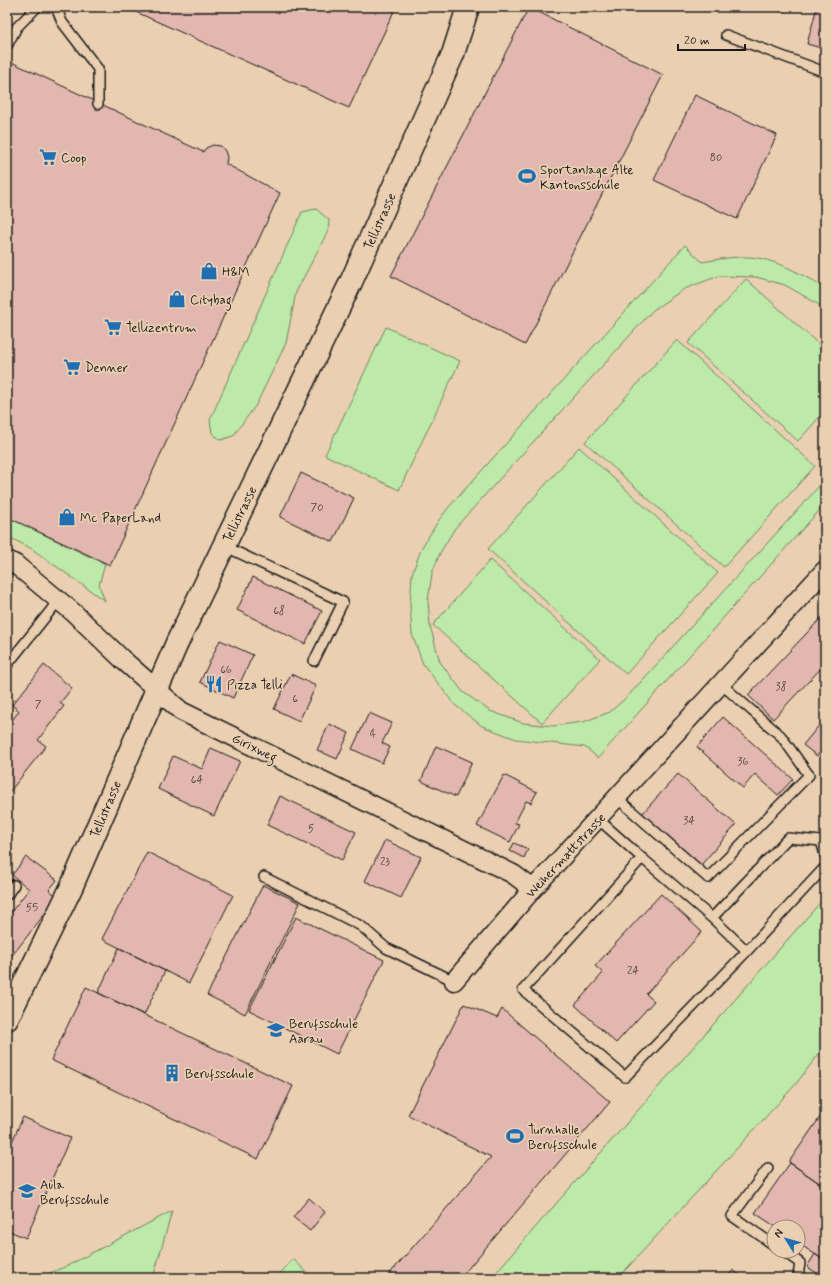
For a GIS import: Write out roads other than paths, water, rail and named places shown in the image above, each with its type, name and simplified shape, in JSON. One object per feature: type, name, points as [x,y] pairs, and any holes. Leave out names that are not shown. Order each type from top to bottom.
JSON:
[{"type":"main road","name":"Tellistrasse","points":[[7,1019],[71,888],[177,643],[351,282],[454,54],[468,7]]},
{"type":"street","name":"Girixweg","points":[[7,560],[15,564],[59,600],[182,711],[512,874],[533,889]]},
{"type":"street","name":"Weihermattstrasse","points":[[454,981],[533,889],[825,570]]},
{"type":"lane","points":[[7,46],[17,27],[37,7]]},
{"type":"lane","points":[[56,7],[62,22],[98,69],[98,104]]},
{"type":"lane","points":[[726,35],[825,72]]},
{"type":"lane","points":[[224,546],[343,602],[314,661]]},
{"type":"lane","points":[[7,665],[59,600]]},
{"type":"lane","points":[[617,798],[708,878],[809,775],[781,736],[721,684]]},
{"type":"lane","points":[[598,819],[712,918],[747,951]]},
{"type":"lane","points":[[712,918],[788,838],[821,841],[825,855]]},
{"type":"lane","points":[[642,858],[523,990],[625,1077],[747,951],[825,867]]},
{"type":"lane","name":"Weihermattstrasse","points":[[264,877],[360,926],[386,948],[454,981]]},
{"type":"lane","points":[[7,895],[14,885]]},
{"type":"lane","points":[[766,1239],[732,1216],[768,1168]]},
{"type":"lane","points":[[794,1259],[800,1263],[798,1276],[800,1278]]},
{"type":"place","name":"Coop","points":[[48,157]]},
{"type":"place","name":"Sportanlage Alte Kantonsschule","points":[[527,176]]},
{"type":"place","name":"H&M","points":[[209,271]]},
{"type":"place","name":"Citybag","points":[[177,299]]},
{"type":"place","name":"Tellizentrum","points":[[113,327]]},
{"type":"place","name":"Denner","points":[[72,367]]},
{"type":"place","name":"Mc PaperLand","points":[[67,517]]},
{"type":"place","name":"Pizza Telli","points":[[214,684]]},
{"type":"place","name":"Berufsschule Aarau","points":[[276,1030]]},
{"type":"place","name":"Berufsschule","points":[[172,1073]]},
{"type":"place","name":"Turnhalle Berufsschule","points":[[515,1136]]},
{"type":"place","name":"Aula Berufsschule","points":[[27,1191]]}]
